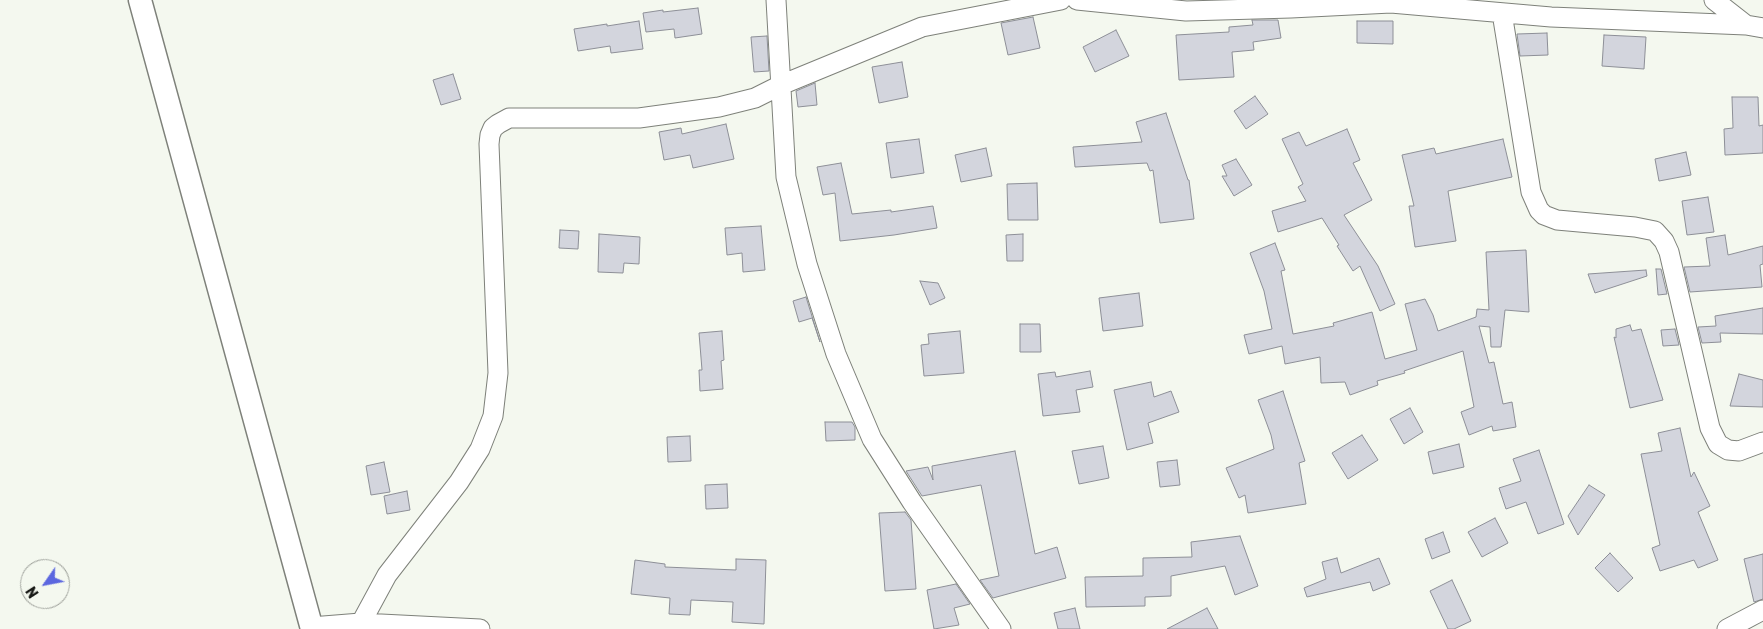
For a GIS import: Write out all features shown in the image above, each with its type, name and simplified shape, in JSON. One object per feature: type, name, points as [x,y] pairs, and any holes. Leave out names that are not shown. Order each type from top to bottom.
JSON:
[{"type":"street","points":[[140,0],[312,628],[361,623],[480,629]]},
{"type":"street","points":[[776,0],[786,177],[807,264],[836,354],[872,439],[912,502],[1001,629]]},
{"type":"street","points":[[361,623],[387,575],[459,482],[480,449],[493,416],[498,372],[489,144],[490,134],[494,128],[509,118],[639,118],[719,107],[755,98],[781,85],[922,27],[1061,0]]},
{"type":"street","points":[[1077,0],[1186,11],[1391,3],[1551,17],[1754,26]]},
{"type":"street","points":[[1714,0],[1754,26]]},
{"type":"street","points":[[1502,13],[1532,192],[1539,210],[1544,216],[1557,220],[1635,227],[1655,232],[1664,241],[1669,252],[1710,428],[1718,444],[1728,450],[1738,451],[1763,442]]},
{"type":"street","points":[[1727,629],[1763,610]]},
{"type":"building","points":[[698,8],[702,34],[675,38],[674,29],[646,32],[643,13]]},
{"type":"building","points":[[1033,17],[1040,48],[1008,55],[1001,23]]},
{"type":"building","points":[[1252,20],[1278,20],[1281,38],[1253,42],[1254,50],[1232,52],[1234,77],[1179,80],[1176,35],[1229,32],[1229,27],[1253,25]]},
{"type":"building","points":[[639,21],[643,49],[611,53],[610,46],[578,51],[574,29]]},
{"type":"building","points":[[1357,21],[1393,21],[1393,44],[1357,43]]},
{"type":"building","points":[[1116,30],[1129,56],[1095,72],[1083,47]]},
{"type":"building","points":[[1547,33],[1548,55],[1520,56],[1517,34]]},
{"type":"building","points":[[1604,35],[1646,37],[1644,69],[1602,66]]},
{"type":"building","points":[[767,36],[769,71],[754,72],[751,37]]},
{"type":"building","points":[[902,62],[908,97],[879,103],[872,67]]},
{"type":"building","points":[[453,74],[461,99],[441,105],[433,80]]},
{"type":"building","points":[[815,83],[817,105],[798,107],[796,91]]},
{"type":"building","points":[[1255,96],[1268,114],[1246,129],[1234,111]]},
{"type":"building","points":[[1732,97],[1758,97],[1759,126],[1763,125],[1763,153],[1725,155],[1724,129],[1733,128]]},
{"type":"building","points":[[1166,113],[1189,180],[1194,219],[1160,223],[1153,170],[1150,171],[1147,163],[1075,167],[1073,147],[1142,142],[1136,122]]},
{"type":"building","points":[[726,124],[734,159],[693,168],[690,155],[664,160],[659,132],[681,128],[682,134]]},
{"type":"building","points":[[1347,129],[1360,160],[1353,163],[1372,200],[1344,215],[1378,266],[1395,304],[1380,311],[1360,266],[1353,271],[1322,218],[1278,232],[1272,211],[1306,201],[1298,187],[1303,184],[1282,139],[1299,132],[1306,146]]},
{"type":"building","points":[[919,139],[924,173],[891,178],[886,143]]},
{"type":"building","points":[[1503,139],[1512,177],[1448,191],[1456,241],[1415,247],[1409,206],[1414,206],[1402,155],[1434,148],[1436,154]]},
{"type":"building","points":[[986,148],[992,176],[961,182],[955,155]]},
{"type":"building","points":[[1686,152],[1691,175],[1659,181],[1655,159]]},
{"type":"building","points":[[1236,159],[1252,185],[1234,196],[1222,176],[1227,176],[1222,165]]},
{"type":"building","points":[[841,163],[852,214],[891,210],[891,212],[933,206],[937,228],[840,241],[835,193],[823,195],[817,167]]},
{"type":"building","points":[[1037,183],[1038,220],[1008,220],[1007,184]]},
{"type":"building","points":[[1708,197],[1714,232],[1687,235],[1682,201]]},
{"type":"building","points":[[761,226],[765,270],[743,272],[742,253],[727,255],[725,228]]},
{"type":"building","points":[[560,230],[579,231],[578,249],[559,248]]},
{"type":"building","points":[[599,234],[640,237],[639,264],[624,263],[623,273],[598,272]]},
{"type":"building","points":[[1023,234],[1023,261],[1007,261],[1006,235]]},
{"type":"building","points":[[1725,235],[1728,255],[1763,246],[1763,264],[1760,265],[1762,287],[1690,292],[1684,267],[1710,266],[1706,238]]},
{"type":"building","points":[[1275,243],[1285,270],[1281,271],[1293,334],[1334,326],[1333,323],[1372,312],[1385,359],[1417,350],[1405,304],[1425,299],[1438,331],[1476,317],[1477,309],[1489,310],[1486,252],[1526,250],[1529,312],[1505,310],[1501,347],[1491,347],[1490,327],[1479,326],[1489,363],[1494,362],[1503,404],[1512,402],[1516,427],[1493,431],[1492,426],[1469,435],[1461,412],[1474,407],[1463,351],[1404,371],[1405,373],[1377,381],[1378,385],[1350,395],[1345,382],[1321,383],[1320,357],[1285,364],[1282,346],[1249,354],[1244,335],[1272,329],[1264,291],[1250,253]]},
{"type":"building","points":[[1656,269],[1661,269],[1667,294],[1658,295]]},
{"type":"building","points":[[1646,270],[1647,276],[1595,293],[1588,274]]},
{"type":"building","points":[[920,281],[938,283],[945,298],[930,305]]},
{"type":"building","points":[[1139,293],[1143,326],[1103,331],[1099,298]]},
{"type":"building","points":[[806,297],[820,342],[812,318],[799,322],[793,301]]},
{"type":"building","points":[[1763,308],[1763,334],[1720,333],[1721,342],[1702,343],[1698,327],[1716,326],[1715,316]]},
{"type":"building","points":[[1020,324],[1040,324],[1041,352],[1020,352]]},
{"type":"building","points":[[1630,325],[1632,331],[1641,329],[1663,400],[1630,408],[1614,337],[1616,338],[1616,329]]},
{"type":"building","points":[[1675,329],[1679,345],[1663,346],[1661,330]]},
{"type":"building","points":[[722,331],[724,360],[721,361],[723,389],[700,391],[699,370],[702,370],[699,333]]},
{"type":"building","points":[[960,331],[964,373],[924,376],[921,345],[929,344],[928,334]]},
{"type":"building","points":[[1090,371],[1093,387],[1076,390],[1080,412],[1043,416],[1038,374],[1055,372],[1056,377]]},
{"type":"building","points":[[1739,374],[1763,380],[1763,407],[1730,406]]},
{"type":"building","points":[[1151,382],[1154,397],[1171,391],[1179,412],[1148,423],[1153,443],[1127,450],[1114,390]]},
{"type":"building","points":[[1283,391],[1305,461],[1299,463],[1306,504],[1248,513],[1245,495],[1239,498],[1226,468],[1274,449],[1258,400]]},
{"type":"building","points":[[1410,408],[1423,432],[1404,444],[1390,419]]},
{"type":"building","points":[[825,422],[852,422],[855,427],[855,440],[826,441]]},
{"type":"building","points":[[1680,428],[1691,477],[1694,472],[1710,506],[1698,512],[1718,560],[1698,568],[1694,560],[1660,571],[1652,548],[1660,545],[1641,454],[1662,451],[1658,433]]},
{"type":"building","points":[[1362,435],[1378,460],[1348,479],[1332,453]]},
{"type":"building","points":[[690,436],[691,461],[668,462],[667,437]]},
{"type":"building","points":[[1459,444],[1464,467],[1433,474],[1428,452]]},
{"type":"building","points":[[1103,446],[1109,478],[1079,484],[1072,451]]},
{"type":"building","points":[[1539,450],[1564,524],[1538,534],[1526,502],[1506,509],[1499,488],[1521,481],[1513,459]]},
{"type":"building","points":[[1015,451],[1035,554],[1057,547],[1066,578],[993,598],[980,580],[999,576],[981,485],[922,496],[906,471],[928,467],[933,480],[932,466]]},
{"type":"building","points":[[1177,460],[1180,485],[1160,487],[1157,462]]},
{"type":"building","points":[[384,462],[390,492],[371,495],[366,466]]},
{"type":"building","points":[[727,484],[728,508],[706,509],[705,485]]},
{"type":"building","points":[[1589,485],[1605,495],[1578,535],[1568,516]]},
{"type":"building","points":[[407,491],[410,510],[387,514],[384,496]]},
{"type":"building","points":[[905,512],[911,520],[916,589],[885,591],[879,513]]},
{"type":"building","points":[[1495,518],[1508,543],[1482,557],[1468,532]]},
{"type":"building","points":[[1443,532],[1450,552],[1432,559],[1425,539]]},
{"type":"building","points":[[1240,536],[1258,586],[1235,595],[1225,566],[1171,576],[1171,596],[1145,597],[1145,606],[1086,607],[1085,577],[1143,576],[1143,558],[1192,557],[1191,542]]},
{"type":"building","points":[[1610,553],[1633,578],[1618,592],[1595,568]]},
{"type":"building","points":[[1763,554],[1763,599],[1754,602],[1744,559]]},
{"type":"building","points":[[1337,558],[1341,573],[1379,558],[1390,584],[1373,591],[1370,582],[1307,597],[1304,588],[1326,579],[1322,562]]},
{"type":"building","points":[[736,559],[766,560],[764,624],[732,622],[733,602],[691,600],[690,615],[669,614],[670,598],[631,594],[635,560],[665,564],[665,567],[736,570]]},
{"type":"building","points":[[1452,580],[1471,621],[1454,629],[1448,629],[1430,591]]},
{"type":"building","points":[[956,584],[970,604],[954,608],[959,625],[934,629],[927,590]]},
{"type":"building","points":[[1075,608],[1080,629],[1058,629],[1054,613]]},
{"type":"building","points":[[1207,608],[1218,629],[1167,629]]}]
